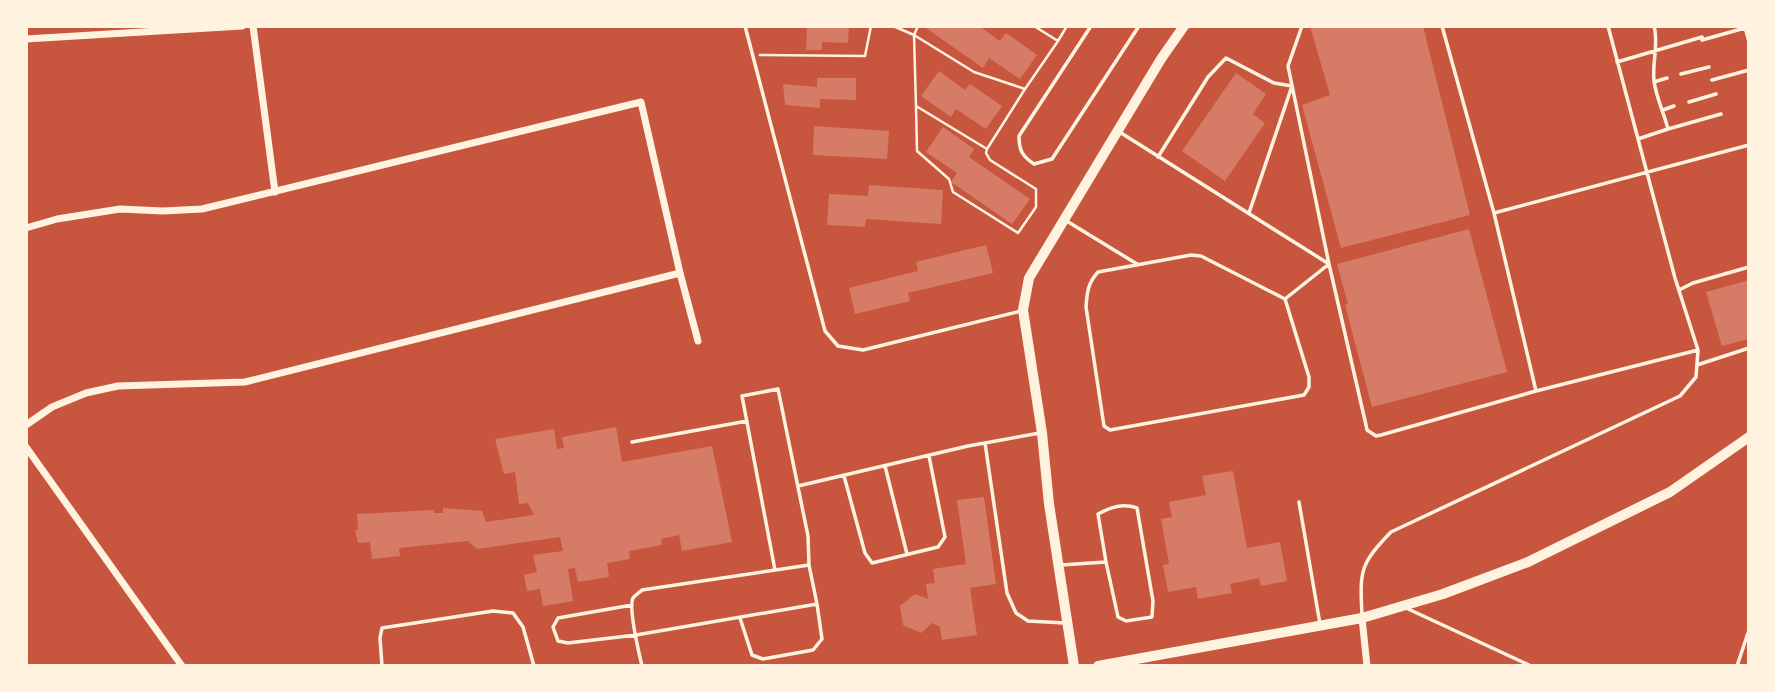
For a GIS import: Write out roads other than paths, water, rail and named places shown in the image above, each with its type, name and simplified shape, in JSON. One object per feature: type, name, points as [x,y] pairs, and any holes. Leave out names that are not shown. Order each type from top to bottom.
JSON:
[{"type":"main road","points":[[1098,666],[1362,618],[1443,594],[1528,562],[1670,492],[1749,437]]},
{"type":"street","points":[[26,39],[136,29],[242,26]]},
{"type":"street","points":[[253,26],[275,191]]},
{"type":"street","points":[[1074,666],[1023,310],[1029,278],[1184,26]]},
{"type":"street","points":[[26,228],[57,219],[120,209],[202,209],[641,102],[698,341]]},
{"type":"street","points":[[26,425],[52,407],[86,393],[118,386],[245,382],[680,273]]},
{"type":"street","points":[[26,447],[182,666]]},
{"type":"street","points":[[1362,618],[1367,666]]},
{"type":"lane","points":[[745,26],[825,331],[838,346],[863,350],[1023,310]]},
{"type":"lane","points":[[1091,26],[1019,135],[1019,147],[1024,158],[1034,164],[1052,159],[1139,26]]},
{"type":"lane","points":[[1302,26],[1288,66],[1367,430],[1381,435],[1536,391],[1698,350]]},
{"type":"lane","points":[[1442,26],[1494,213],[1536,391]]},
{"type":"lane","points":[[1362,618],[1360,579],[1370,554],[1391,532],[1680,396],[1696,377],[1698,350],[1646,172],[1608,26]]},
{"type":"lane","points":[[1654,26],[1657,38],[1654,50],[1654,82],[1668,129]]},
{"type":"lane","points":[[1617,62],[1745,27],[1749,42]]},
{"type":"lane","points":[[1158,157],[1208,77],[1226,58],[1274,83],[1292,86]]},
{"type":"lane","points":[[1681,74],[1709,67]]},
{"type":"lane","points":[[1712,80],[1749,70]]},
{"type":"lane","points":[[1654,82],[1667,78]]},
{"type":"lane","points":[[1249,213],[1292,86]]},
{"type":"lane","points":[[1689,102],[1716,94]]},
{"type":"lane","points":[[1662,110],[1674,106]]},
{"type":"lane","points":[[1638,139],[1721,114]]},
{"type":"lane","points":[[1117,131],[1329,264]]},
{"type":"lane","points":[[1494,213],[1749,145]]},
{"type":"lane","points":[[1063,219],[1138,265]]},
{"type":"lane","points":[[1191,254],[1285,299],[1309,377],[1304,396],[1110,430],[1104,426],[1086,307],[1087,291],[1098,272],[1191,254]]},
{"type":"lane","points":[[1285,299],[1329,264]]},
{"type":"lane","points":[[1679,289],[1749,267]]},
{"type":"lane","points":[[1697,365],[1749,348]]},
{"type":"lane","points":[[739,617],[752,655],[763,659],[813,649],[822,639],[809,565],[808,536],[778,389],[742,396],[775,570]]},
{"type":"lane","points":[[632,442],[747,421]]},
{"type":"lane","points":[[798,486],[985,443],[1042,433]]},
{"type":"lane","points":[[985,443],[1007,593],[1016,613],[1028,621],[1068,623]]},
{"type":"lane","points":[[844,476],[865,553],[872,563],[938,547],[945,537],[929,456]]},
{"type":"lane","points":[[885,466],[907,554]]},
{"type":"lane","points":[[1299,502],[1320,626]]},
{"type":"lane","points":[[1127,505],[1136,508],[1153,601],[1152,617],[1126,621],[1118,617],[1106,562],[1098,514],[1127,505]]},
{"type":"lane","points":[[1059,565],[1106,562]]},
{"type":"lane","points":[[642,666],[632,605],[634,597],[642,590],[809,565]]},
{"type":"lane","points":[[632,605],[564,615],[555,620],[552,627],[555,638],[563,643],[636,635],[817,604]]},
{"type":"lane","points":[[1402,606],[1531,666]]},
{"type":"lane","points":[[382,666],[382,628],[493,611],[513,613],[523,627],[534,666]]},
{"type":"lane","points":[[1737,666],[1749,630]]}]
